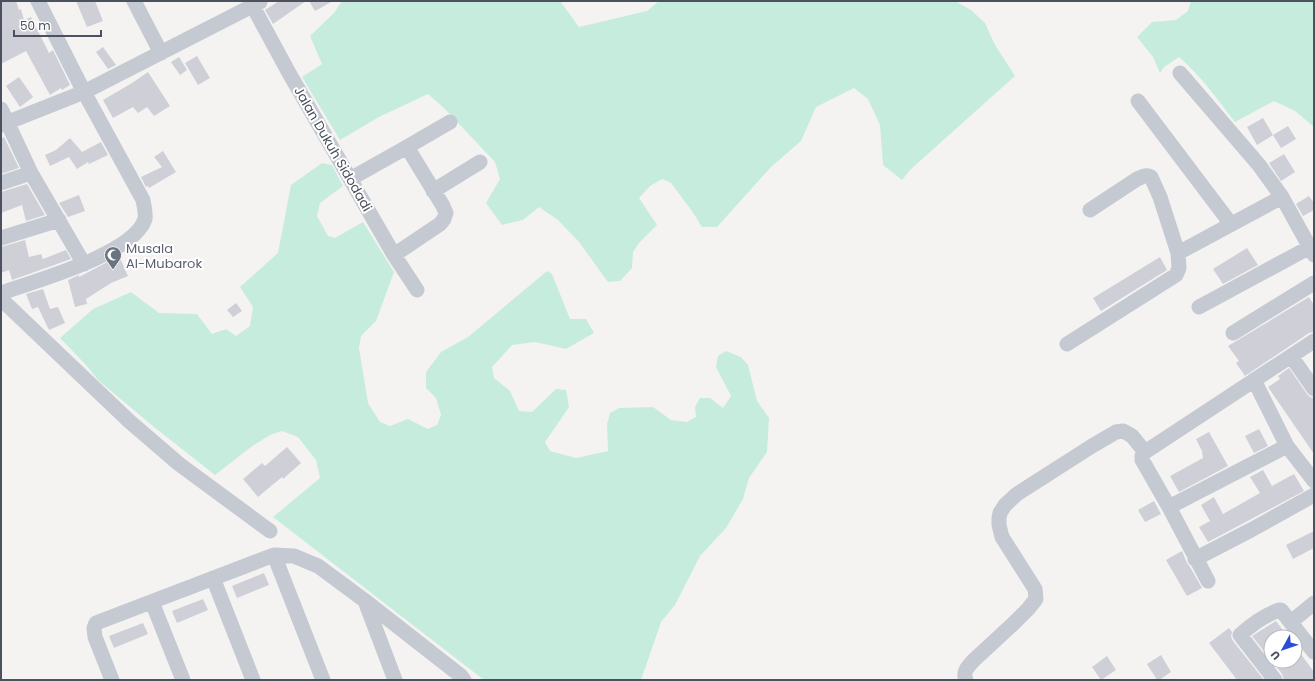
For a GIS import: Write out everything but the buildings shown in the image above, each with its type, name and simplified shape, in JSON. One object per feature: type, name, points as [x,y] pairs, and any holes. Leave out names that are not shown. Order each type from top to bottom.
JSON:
[{"type":"street","points":[[1,293],[84,264],[109,252],[126,242],[142,226],[145,217],[143,200],[84,92],[38,1]]},
{"type":"street","points":[[134,1],[161,53]]},
{"type":"street","name":"Jalan Dukuh Sidodadi","points":[[4,124],[84,92],[255,3],[289,73],[394,255],[417,290]]},
{"type":"street","points":[[1180,72],[1259,165],[1282,198],[1312,251],[1199,307]]},
{"type":"street","points":[[1138,101],[1231,224]]},
{"type":"street","points":[[1,109],[4,124],[84,264]]},
{"type":"street","points":[[350,179],[450,122]]},
{"type":"street","points":[[394,255],[440,224],[446,213],[407,147]]},
{"type":"street","points":[[433,191],[480,162]]},
{"type":"street","points":[[1,183],[31,173]]},
{"type":"street","points":[[1067,344],[1176,275],[1179,268],[1178,252],[1160,197],[1150,176],[1143,176],[1137,179],[1090,210]]},
{"type":"street","points":[[1178,252],[1282,198]]},
{"type":"street","points":[[1,238],[59,220]]},
{"type":"street","points":[[1233,333],[1313,285]]},
{"type":"street","points":[[1,299],[129,421],[179,464],[270,531]]},
{"type":"street","points":[[1208,581],[1142,460],[1142,456],[1145,452],[1314,341]]},
{"type":"street","points":[[1291,356],[1314,389]]},
{"type":"street","points":[[1254,380],[1288,446],[1314,481]]},
{"type":"street","points":[[966,680],[965,673],[967,668],[1028,609],[1036,599],[1037,595],[1019,562],[1002,537],[999,518],[1005,505],[1017,494],[1116,432],[1123,431],[1132,436],[1145,452]]},
{"type":"street","points":[[1169,507],[1288,446]]},
{"type":"street","points":[[1195,559],[1314,495]]},
{"type":"street","points":[[274,555],[324,680]]},
{"type":"street","points":[[112,680],[95,637],[94,628],[96,623],[274,555],[294,556],[318,566],[364,600],[461,676],[464,680]]},
{"type":"street","points":[[213,578],[253,680]]},
{"type":"street","points":[[364,600],[395,680]]},
{"type":"street","points":[[152,602],[183,680]]},
{"type":"street","points":[[1291,622],[1314,603]]},
{"type":"street","points":[[1275,680],[1240,635],[1258,621],[1279,610],[1283,612],[1314,652]]},
{"type":"green space","points":[[342,1],[560,1],[579,27],[647,11],[659,1],[955,1],[971,10],[985,23],[995,45],[1015,76],[911,169],[902,180],[883,165],[880,125],[868,99],[854,88],[816,107],[801,141],[771,167],[717,227],[702,227],[671,183],[662,179],[650,186],[639,198],[657,225],[639,243],[633,252],[632,268],[620,281],[608,282],[579,242],[558,220],[539,207],[523,220],[502,225],[486,203],[500,179],[495,162],[444,108],[428,94],[379,117],[340,140],[302,77],[322,64],[310,36],[334,13]]},
{"type":"green space","points":[[1191,1],[1314,1],[1314,127],[1295,111],[1274,101],[1235,122],[1202,80],[1179,57],[1164,67],[1160,73],[1153,57],[1137,37],[1152,22],[1176,20],[1188,11]]},
{"type":"green space","points":[[322,163],[332,165],[343,186],[320,203],[317,216],[328,236],[335,238],[363,222],[394,272],[376,321],[361,336],[359,348],[368,403],[380,422],[390,426],[408,419],[428,429],[437,425],[441,415],[436,398],[426,388],[426,372],[441,352],[468,337],[547,271],[552,274],[570,319],[586,319],[594,333],[566,349],[535,342],[512,345],[492,367],[494,378],[510,391],[519,411],[532,412],[556,389],[566,390],[569,407],[545,442],[550,451],[576,458],[608,451],[607,424],[610,413],[619,408],[653,407],[671,420],[687,422],[696,417],[695,407],[700,398],[710,398],[723,408],[731,396],[716,367],[718,356],[726,351],[741,357],[748,365],[757,401],[769,418],[767,452],[749,478],[743,499],[726,528],[700,556],[675,605],[661,622],[641,680],[484,680],[273,517],[320,478],[316,460],[298,437],[282,431],[270,435],[251,447],[215,475],[98,380],[60,338],[93,309],[131,292],[159,313],[197,314],[212,334],[226,329],[236,336],[250,326],[253,307],[240,287],[278,253],[291,185]]},
{"type":"place","name":"Musala Al-Mubarok","points":[[113,270]]}]
